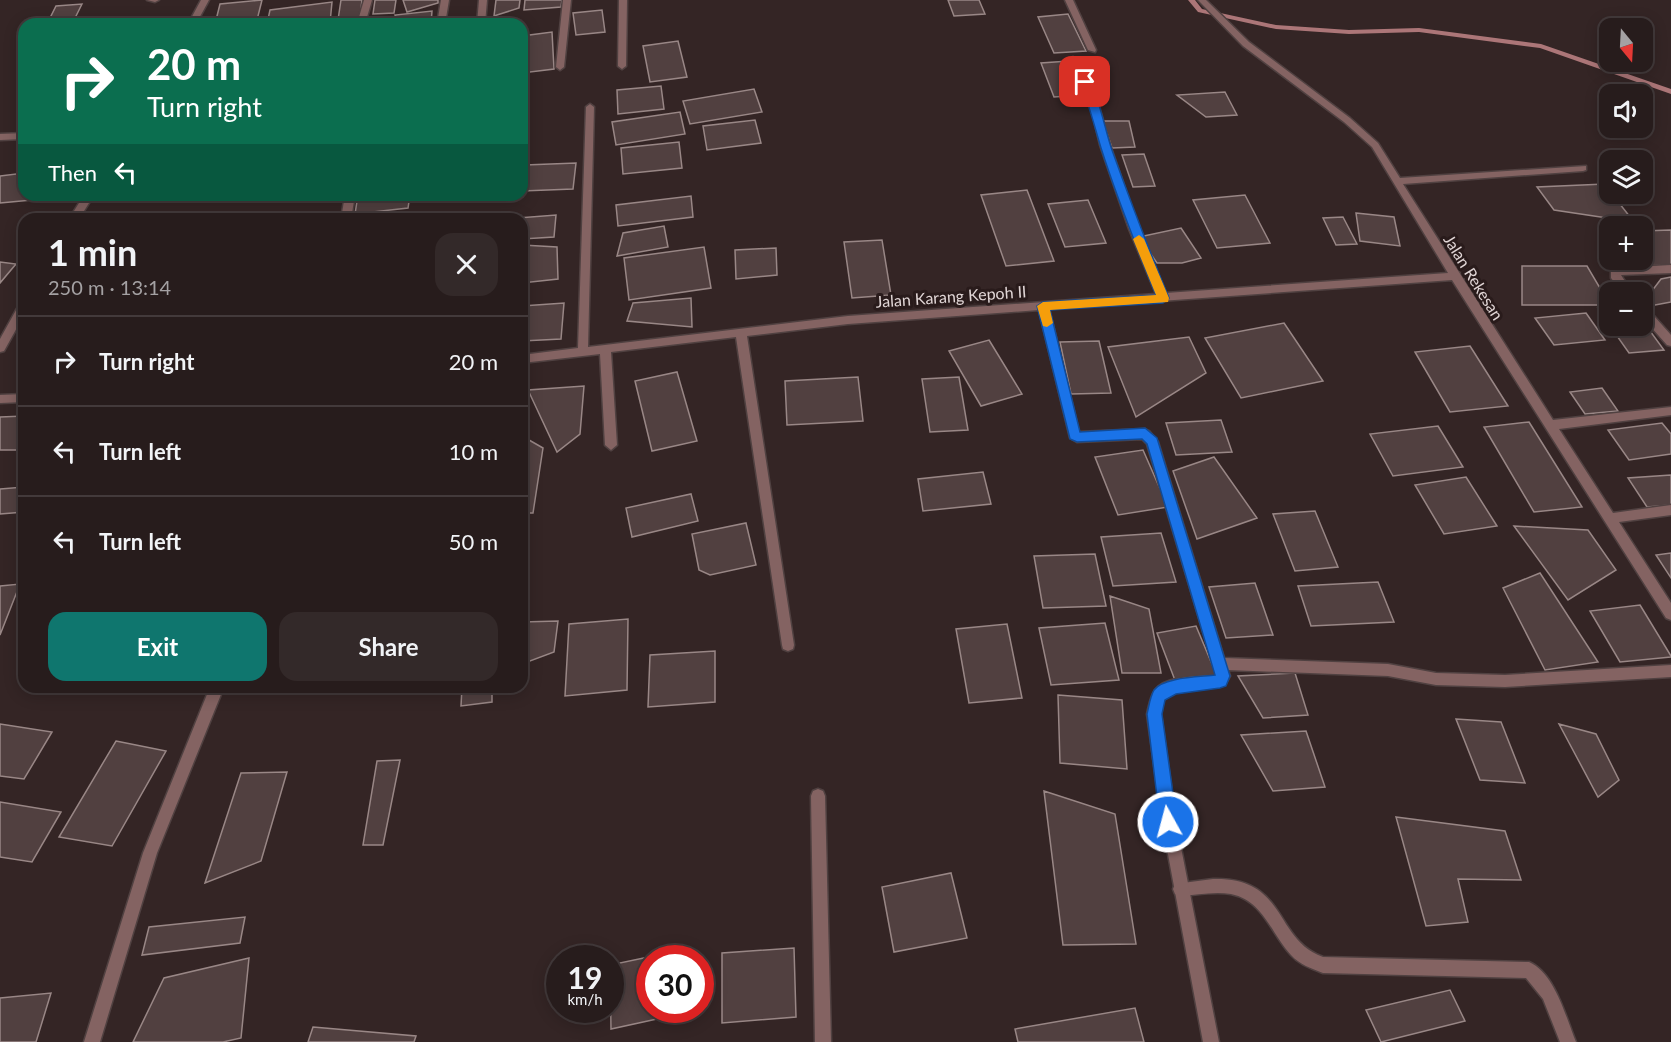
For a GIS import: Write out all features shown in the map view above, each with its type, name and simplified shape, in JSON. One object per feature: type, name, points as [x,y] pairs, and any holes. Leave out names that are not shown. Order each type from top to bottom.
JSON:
[{"type":"street","points":[[195,18],[205,0]]},
{"type":"street","points":[[363,18],[368,0]]},
{"type":"street","points":[[442,18],[446,0]]},
{"type":"street","points":[[482,18],[483,0]]},
{"type":"street","points":[[560,67],[567,0]]},
{"type":"street","points":[[622,66],[623,0]]},
{"type":"street","points":[[1069,0],[1092,50]]},
{"type":"street","name":"Jalan Rekesan","points":[[1202,0],[1245,45],[1347,120],[1375,145],[1455,276],[1671,614]]},
{"type":"street","points":[[1073,60],[1094,103],[1105,146],[1163,298]]},
{"type":"street","points":[[584,351],[590,106]]},
{"type":"street","points":[[0,137],[18,136]]},
{"type":"street","points":[[1399,182],[1583,168]]},
{"type":"street","points":[[1619,282],[1616,272],[1671,269]]},
{"type":"street","name":"Jalan Karang Kepoh II","points":[[528,358],[848,320],[1455,276]]},
{"type":"street","points":[[1043,306],[1074,435],[1077,437],[1145,434],[1152,442],[1223,676],[1220,681],[1163,691],[1159,696],[1154,714],[1168,822],[1211,1042]]},
{"type":"street","points":[[0,348],[18,316]]},
{"type":"street","points":[[1653,322],[1671,342]]},
{"type":"street","points":[[741,333],[788,645]]},
{"type":"street","points":[[605,349],[611,445]]},
{"type":"street","points":[[0,399],[18,398]]},
{"type":"street","points":[[1552,425],[1671,411]]},
{"type":"street","points":[[1611,518],[1671,510]]},
{"type":"street","points":[[1220,664],[1388,670],[1436,680],[1671,671]]},
{"type":"street","points":[[92,1042],[150,853],[215,693]]},
{"type":"street","points":[[818,796],[823,1042]]},
{"type":"street","points":[[1180,889],[1233,887],[1260,897],[1299,956],[1310,963],[1528,970],[1541,980],[1568,1042]]},
{"type":"building","points":[[262,0],[258,18],[216,18],[220,4]]},
{"type":"building","points":[[341,0],[362,0],[360,18],[338,18]]},
{"type":"building","points":[[375,0],[396,0],[394,13],[373,14]]},
{"type":"building","points":[[403,0],[438,0],[438,3],[407,12]]},
{"type":"building","points":[[496,0],[520,0],[519,8],[494,16]]},
{"type":"building","points":[[525,0],[562,0],[561,7],[524,10]]},
{"type":"building","points":[[948,0],[979,0],[985,14],[954,16]]},
{"type":"building","points":[[332,2],[330,18],[268,18],[270,10]]},
{"type":"building","points":[[82,4],[75,18],[50,18],[56,6]]},
{"type":"building","points":[[602,10],[605,32],[576,35],[573,13]]},
{"type":"building","points":[[432,11],[431,18],[397,18],[395,15]]},
{"type":"building","points":[[1068,14],[1086,51],[1054,53],[1038,17]]},
{"type":"building","points":[[552,32],[554,69],[528,72],[528,35]]},
{"type":"building","points":[[678,41],[687,77],[650,82],[643,46]]},
{"type":"building","points":[[1069,61],[1082,95],[1054,97],[1041,63]]},
{"type":"building","points":[[661,86],[664,109],[618,114],[617,90]]},
{"type":"building","points":[[754,89],[762,112],[690,124],[683,101]]},
{"type":"building","points":[[1225,92],[1237,115],[1206,117],[1177,95]]},
{"type":"building","points":[[680,112],[685,134],[616,145],[612,122]]},
{"type":"building","points":[[755,120],[761,143],[707,150],[703,126]]},
{"type":"building","points":[[1103,121],[1129,121],[1135,147],[1112,148]]},
{"type":"building","points":[[679,142],[682,168],[623,174],[621,148]]},
{"type":"building","points":[[1144,154],[1155,186],[1133,187],[1122,155]]},
{"type":"building","points":[[576,163],[573,189],[528,191],[528,165]]},
{"type":"building","points":[[18,174],[18,201],[21,201],[0,203],[0,176]]},
{"type":"building","points":[[1599,184],[1599,204],[1620,204],[1629,216],[1599,217],[1554,210],[1537,187]]},
{"type":"building","points":[[1027,190],[1054,261],[1006,266],[981,195]]},
{"type":"building","points":[[1245,195],[1270,243],[1217,248],[1193,200]]},
{"type":"building","points":[[691,196],[693,217],[618,226],[616,205]]},
{"type":"building","points":[[1088,200],[1106,243],[1065,247],[1048,204]]},
{"type":"building","points":[[357,201],[409,201],[408,208],[355,213]]},
{"type":"building","points":[[1356,213],[1394,217],[1400,246],[1360,241]]},
{"type":"building","points":[[556,215],[554,237],[528,239],[528,217]]},
{"type":"building","points":[[1343,217],[1357,244],[1336,245],[1323,218]]},
{"type":"building","points":[[664,226],[668,247],[617,256],[623,233]]},
{"type":"building","points":[[1181,228],[1201,258],[1182,263],[1157,263],[1139,237]]},
{"type":"building","points":[[1671,230],[1671,265],[1653,266],[1653,231]]},
{"type":"building","points":[[882,240],[891,295],[852,298],[844,242]]},
{"type":"building","points":[[528,245],[557,247],[558,279],[528,282]]},
{"type":"building","points":[[704,247],[711,288],[629,300],[624,258]]},
{"type":"building","points":[[776,248],[777,275],[736,279],[735,250]]},
{"type":"building","points":[[0,262],[16,264],[0,283]]},
{"type":"building","points":[[1522,266],[1587,266],[1599,286],[1599,305],[1522,305]]},
{"type":"building","points":[[1671,277],[1671,302],[1653,305],[1653,290],[1661,279]]},
{"type":"building","points":[[691,298],[692,327],[627,321],[633,303]]},
{"type":"building","points":[[564,303],[561,339],[528,341],[528,306]]},
{"type":"building","points":[[1586,313],[1599,331],[1599,336],[1605,340],[1554,345],[1535,318]]},
{"type":"building","points":[[1284,323],[1323,381],[1241,398],[1205,338]]},
{"type":"building","points":[[1653,335],[1664,350],[1629,353],[1617,336]]},
{"type":"building","points":[[1189,337],[1206,373],[1136,417],[1108,347]]},
{"type":"building","points":[[989,340],[1022,394],[981,406],[949,351]]},
{"type":"building","points":[[1099,341],[1111,393],[1071,394],[1060,342]]},
{"type":"building","points":[[1470,346],[1508,406],[1450,412],[1415,352]]},
{"type":"building","points":[[677,372],[697,441],[652,451],[635,381]]},
{"type":"building","points":[[858,377],[863,421],[787,425],[785,381]]},
{"type":"building","points":[[959,377],[968,430],[930,432],[922,379]]},
{"type":"building","points":[[584,386],[580,434],[557,452],[528,390]]},
{"type":"building","points":[[1602,388],[1618,411],[1585,414],[1570,392]]},
{"type":"building","points":[[18,416],[18,450],[0,450],[0,417]]},
{"type":"building","points":[[1221,420],[1232,452],[1176,455],[1166,423]]},
{"type":"building","points":[[1529,422],[1582,507],[1534,512],[1484,427]]},
{"type":"building","points":[[1662,423],[1671,434],[1671,454],[1629,460],[1608,430]]},
{"type":"building","points":[[1438,426],[1463,467],[1393,476],[1370,434]]},
{"type":"building","points":[[528,439],[543,448],[533,513],[528,513]]},
{"type":"building","points":[[1143,450],[1168,507],[1118,515],[1095,457]]},
{"type":"building","points":[[1214,457],[1257,518],[1197,539],[1173,471]]},
{"type":"building","points":[[983,472],[991,504],[923,511],[918,479]]},
{"type":"building","points":[[1671,475],[1671,505],[1647,507],[1628,478]]},
{"type":"building","points":[[1466,477],[1497,526],[1444,534],[1415,485]]},
{"type":"building","points":[[18,488],[18,512],[0,514],[0,489]]},
{"type":"building","points":[[691,494],[698,521],[632,537],[626,508]]},
{"type":"building","points":[[1315,511],[1338,567],[1295,571],[1273,514]]},
{"type":"building","points":[[746,523],[756,565],[710,575],[699,570],[692,534]]},
{"type":"building","points":[[1514,526],[1588,530],[1616,570],[1568,600]]},
{"type":"building","points":[[1161,533],[1176,582],[1113,586],[1101,537]]},
{"type":"building","points":[[1671,553],[1671,578],[1656,555]]},
{"type":"building","points":[[1095,554],[1106,606],[1043,608],[1034,556]]},
{"type":"building","points":[[1540,573],[1598,662],[1545,670],[1503,588]]},
{"type":"building","points":[[1378,582],[1394,622],[1311,626],[1298,586]]},
{"type":"building","points":[[1255,583],[1273,635],[1226,638],[1209,587]]},
{"type":"building","points":[[18,584],[0,635],[0,586]]},
{"type":"building","points":[[1110,596],[1149,609],[1161,673],[1122,673]]},
{"type":"building","points":[[1640,605],[1671,657],[1620,662],[1590,611]]},
{"type":"building","points":[[628,619],[627,690],[565,696],[569,624]]},
{"type":"building","points":[[558,621],[554,652],[528,662],[528,622]]},
{"type":"building","points":[[1105,623],[1119,680],[1051,685],[1039,628]]},
{"type":"building","points":[[1007,624],[1022,698],[969,703],[956,629]]},
{"type":"building","points":[[1196,626],[1217,676],[1176,683],[1157,633]]},
{"type":"building","points":[[715,651],[715,702],[648,707],[650,655]]},
{"type":"building","points":[[1295,673],[1308,715],[1263,718],[1238,676]]},
{"type":"building","points":[[462,693],[492,693],[492,702],[461,706]]},
{"type":"building","points":[[1058,695],[1122,700],[1127,769],[1060,763]]},
{"type":"building","points":[[1456,719],[1501,722],[1525,783],[1480,780]]},
{"type":"building","points":[[0,724],[52,732],[24,779],[0,776]]},
{"type":"building","points":[[1559,724],[1596,734],[1619,780],[1598,797]]},
{"type":"building","points":[[1306,731],[1325,787],[1273,791],[1241,735]]},
{"type":"building","points":[[116,741],[166,751],[112,846],[59,837]]},
{"type":"building","points":[[400,760],[383,845],[363,845],[377,761]]},
{"type":"building","points":[[287,772],[261,861],[205,883],[241,773]]},
{"type":"building","points":[[1044,791],[1115,814],[1136,944],[1063,945]]},
{"type":"building","points":[[0,802],[61,812],[32,862],[0,857]]},
{"type":"building","points":[[1396,817],[1505,831],[1521,880],[1458,879],[1468,922],[1426,926]]},
{"type":"building","points":[[951,873],[967,938],[894,952],[882,887]]},
{"type":"building","points":[[245,917],[240,943],[142,955],[149,927]]},
{"type":"building","points":[[794,948],[796,1017],[722,1023],[722,953]]},
{"type":"building","points":[[249,958],[241,1038],[223,1042],[133,1042],[164,978]]},
{"type":"building","points":[[636,960],[636,1023],[639,1023],[611,1029],[611,1023],[624,1023],[624,962]]},
{"type":"building","points":[[1450,990],[1465,1021],[1381,1042],[1366,1010]]},
{"type":"building","points":[[51,993],[36,1042],[0,1042],[0,998]]},
{"type":"building","points":[[1135,1008],[1144,1042],[1018,1042],[1015,1029]]},
{"type":"building","points":[[313,1027],[416,1036],[414,1042],[308,1042]]},
{"type":"waterway","points":[[1191,0],[1200,11],[1276,27],[1349,32],[1419,30],[1541,46],[1671,92]]},
{"type":"slow traffic","points":[[1047,323],[1043,306],[1163,298],[1139,239]]},
{"type":"route","points":[[1085,82],[1094,103],[1105,146],[1134,229],[1163,298],[1043,306],[1074,435],[1077,437],[1145,434],[1150,437],[1223,676],[1220,681],[1163,691],[1157,701],[1154,714],[1168,822]]}]
